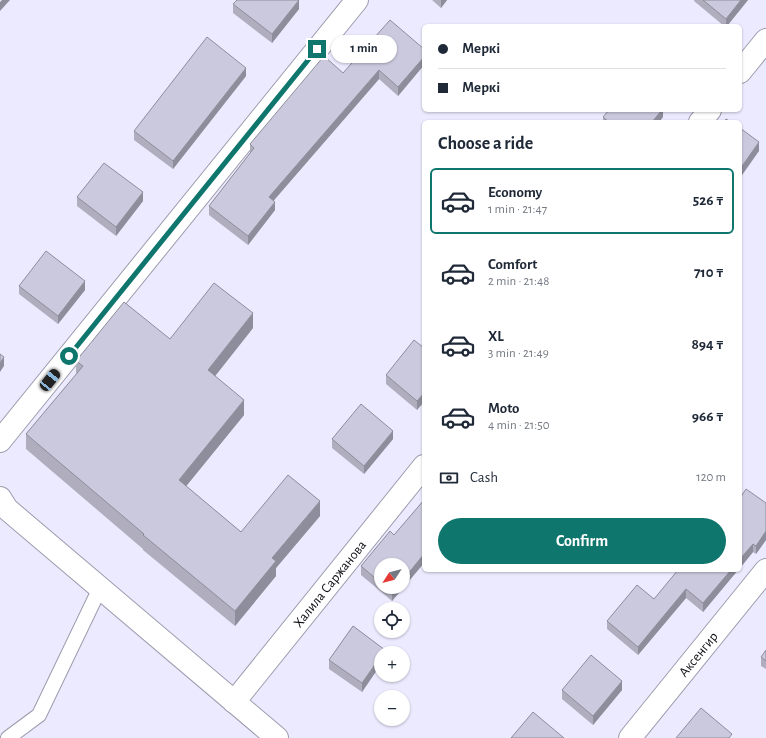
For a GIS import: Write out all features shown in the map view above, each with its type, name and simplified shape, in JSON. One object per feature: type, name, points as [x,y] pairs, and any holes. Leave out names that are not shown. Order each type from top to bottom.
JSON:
[{"type":"street","points":[[0,442],[357,0]]},
{"type":"street","points":[[742,70],[766,40]]},
{"type":"street","points":[[702,120],[708,112]]},
{"type":"street","name":"Халила Саржанова","points":[[234,702],[422,468]]},
{"type":"street","points":[[2,506],[277,738]]},
{"type":"street","name":"Аксенгир","points":[[630,738],[766,570]]},
{"type":"lane","points":[[8,738],[39,715],[100,588]]},
{"type":"building","points":[[237,0],[299,0],[272,34],[233,4]]},
{"type":"building","points":[[703,0],[741,0],[726,19]]},
{"type":"building","points":[[390,20],[422,47],[422,59],[398,87],[379,70],[269,197],[275,202],[248,236],[209,206],[254,148],[250,144],[324,56],[343,73]]},
{"type":"building","points":[[207,37],[246,68],[173,161],[134,131]]},
{"type":"building","points":[[607,112],[660,112],[654,120],[607,120],[603,117]]},
{"type":"building","points":[[742,129],[759,142],[742,166]]},
{"type":"building","points":[[104,163],[143,192],[116,227],[77,197]]},
{"type":"building","points":[[46,251],[85,281],[58,316],[19,286]]},
{"type":"building","points":[[214,283],[253,313],[208,370],[244,400],[179,480],[241,532],[288,475],[320,501],[272,558],[276,561],[235,611],[143,535],[144,534],[26,434],[83,366],[76,361],[124,302],[170,339]]},
{"type":"building","points":[[414,340],[422,346],[422,395],[417,401],[386,375]]},
{"type":"building","points":[[0,354],[4,357],[0,363]]},
{"type":"building","points":[[361,404],[393,431],[364,466],[332,439]]},
{"type":"building","points":[[746,489],[766,503],[766,531],[756,546],[753,544],[742,557],[742,495]]},
{"type":"building","points":[[422,502],[422,556],[410,571],[410,558],[374,558],[374,577],[361,566],[390,531],[394,535]]},
{"type":"building","points":[[676,572],[729,572],[703,603],[686,589],[638,647],[607,621],[637,585],[654,599]]},
{"type":"building","points":[[353,626],[380,646],[374,646],[374,666],[362,683],[329,660]]},
{"type":"building","points":[[766,650],[766,661],[761,657]]},
{"type":"building","points":[[591,655],[622,681],[593,716],[562,690]]},
{"type":"building","points":[[701,708],[732,734],[729,738],[676,738]]},
{"type":"building","points":[[533,712],[564,738],[511,738]]},
{"type":"route","points":[[69,356],[317,49]]}]
